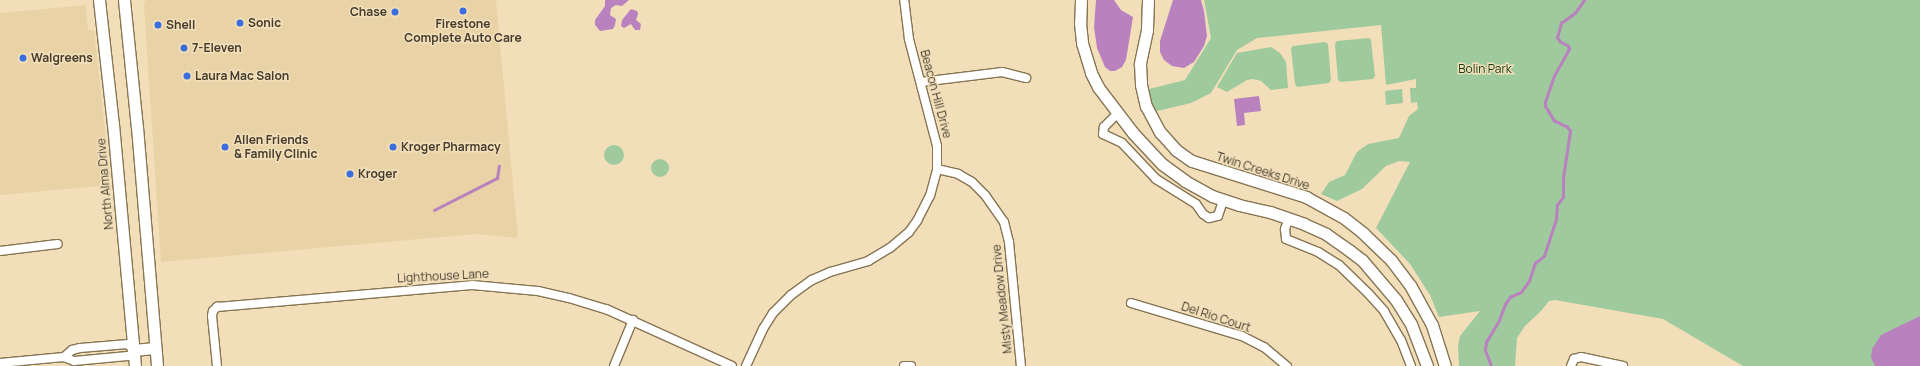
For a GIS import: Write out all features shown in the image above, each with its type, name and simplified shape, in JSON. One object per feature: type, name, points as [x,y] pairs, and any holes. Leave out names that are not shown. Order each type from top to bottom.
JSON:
[{"type":"street","name":"North Alma Drive","points":[[98,0],[112,124],[135,366]]},
{"type":"street","points":[[124,0],[137,127],[156,366]]},
{"type":"street","name":"Beacon Hill Drive","points":[[746,366],[763,329],[773,313],[791,295],[818,278],[878,256],[909,232],[924,209],[935,181],[937,169],[937,146],[909,40],[904,0]]},
{"type":"street","points":[[1081,0],[1080,34],[1087,63],[1098,87],[1133,133],[1162,164],[1185,181],[1223,201],[1289,218],[1326,234],[1362,260],[1396,300],[1411,324],[1427,366]]},
{"type":"street","name":"Twin Creeks Drive","points":[[1148,0],[1147,30],[1140,64],[1141,85],[1146,106],[1160,132],[1176,150],[1192,161],[1306,197],[1344,218],[1363,233],[1391,260],[1410,285],[1432,325],[1445,366]]},
{"type":"street","points":[[921,82],[1002,72],[1026,78]]},
{"type":"street","points":[[1118,113],[1106,124],[1103,134],[1122,143],[1156,179],[1196,204],[1203,214],[1209,218],[1218,216],[1223,201]]},
{"type":"street","name":"Misty Meadow Drive","points":[[937,169],[958,174],[972,182],[985,194],[1004,222],[1009,242],[1021,366]]},
{"type":"street","points":[[1289,218],[1285,229],[1286,239],[1289,242],[1303,245],[1334,262],[1351,275],[1368,293],[1391,323],[1401,340],[1411,366]]},
{"type":"street","points":[[0,251],[58,244]]},
{"type":"street","name":"Lighthouse Lane","points":[[217,366],[212,316],[213,310],[220,306],[472,285],[516,288],[569,298],[606,309],[732,366]]},
{"type":"street","name":"Del Rio Court","points":[[1131,303],[1242,336],[1264,347],[1287,366]]},
{"type":"street","points":[[614,366],[633,320]]},
{"type":"street","points":[[64,357],[72,350],[80,348],[128,344],[133,350]]},
{"type":"street","points":[[133,350],[155,348]]},
{"type":"street","points":[[0,363],[64,357],[74,361],[130,356],[133,350]]},
{"type":"street","points":[[1571,366],[1574,359],[1581,356],[1623,366]]},
{"type":"street","points":[[904,366],[911,366]]},
{"type":"shaded area","points":[[145,0],[496,0],[518,238],[476,234],[161,262],[144,6]]},
{"type":"shaded area","points":[[605,0],[629,0],[622,6],[616,5],[611,8],[610,15],[616,19],[613,29],[600,31],[595,25],[595,20],[605,6]]},
{"type":"shaded area","points":[[1096,0],[1114,0],[1121,10],[1133,17],[1126,60],[1122,67],[1115,71],[1110,71],[1105,67],[1097,48],[1094,27]]},
{"type":"shaded area","points":[[1173,0],[1201,0],[1204,11],[1207,36],[1204,46],[1194,62],[1184,68],[1172,66],[1164,60],[1160,52],[1160,41]]},
{"type":"shaded area","points":[[86,5],[88,30],[94,30],[111,185],[0,195],[0,13]]},
{"type":"shaded area","points":[[631,9],[637,11],[638,14],[636,20],[641,24],[640,30],[635,30],[631,24],[624,28],[621,26],[622,20]]},
{"type":"shaded area","points":[[1259,96],[1261,111],[1244,113],[1245,125],[1237,126],[1234,99]]},
{"type":"shaded area","points":[[1920,316],[1920,366],[1875,366],[1871,358],[1872,349],[1881,335]]},
{"type":"green space","name":"Bolin Park","points":[[1204,0],[1920,0],[1920,366],[1743,366],[1663,319],[1555,300],[1549,301],[1525,326],[1517,338],[1515,366],[1459,366],[1458,346],[1460,336],[1480,311],[1439,317],[1430,295],[1410,264],[1376,228],[1410,162],[1399,161],[1386,166],[1362,189],[1337,201],[1321,194],[1329,182],[1345,175],[1357,152],[1368,144],[1399,138],[1409,116],[1418,109],[1417,102],[1411,103],[1410,88],[1416,88],[1416,79],[1386,85],[1381,25],[1257,38],[1237,50],[1211,93],[1191,103],[1153,112],[1148,94],[1149,89],[1185,80],[1211,38]]},
{"type":"green space","points":[[1369,38],[1371,40],[1375,76],[1373,79],[1341,82],[1338,80],[1335,44],[1337,41]]},
{"type":"green space","points":[[1325,42],[1328,44],[1331,80],[1329,83],[1297,87],[1295,84],[1291,48],[1293,46]]},
{"type":"green space","points":[[1271,47],[1280,53],[1286,62],[1288,88],[1271,90],[1261,81],[1253,79],[1247,80],[1227,92],[1217,87],[1237,53]]},
{"type":"green space","points":[[1402,89],[1403,103],[1386,105],[1385,91]]},
{"type":"green space","points":[[614,145],[621,148],[624,155],[621,162],[614,165],[607,162],[604,155],[607,148]]},
{"type":"green space","points":[[660,159],[666,162],[669,168],[666,174],[660,177],[654,174],[651,168],[654,162]]},
{"type":"waterway","points":[[1491,366],[1485,350],[1486,342],[1499,320],[1505,304],[1510,297],[1521,292],[1529,281],[1535,263],[1544,256],[1556,219],[1557,205],[1563,197],[1563,178],[1570,131],[1567,127],[1554,121],[1545,106],[1545,102],[1554,76],[1569,49],[1568,46],[1560,42],[1557,38],[1561,23],[1575,13],[1584,0]]},
{"type":"waterway","points":[[434,210],[497,178],[499,166]]},
{"type":"place","name":"Firestone Complete Auto Care","points":[[463,11]]},
{"type":"place","name":"Chase","points":[[395,12]]},
{"type":"place","name":"Sonic","points":[[240,23]]},
{"type":"place","name":"Shell","points":[[158,25]]},
{"type":"place","name":"7-Eleven","points":[[184,48]]},
{"type":"place","name":"Walgreens","points":[[23,58]]},
{"type":"place","name":"Laura Mac Salon","points":[[187,76]]},
{"type":"place","name":"Allen Friends & Family Clinic","points":[[225,147]]},
{"type":"place","name":"Kroger Pharmacy","points":[[393,147]]},
{"type":"place","name":"Kroger","points":[[350,174]]}]
